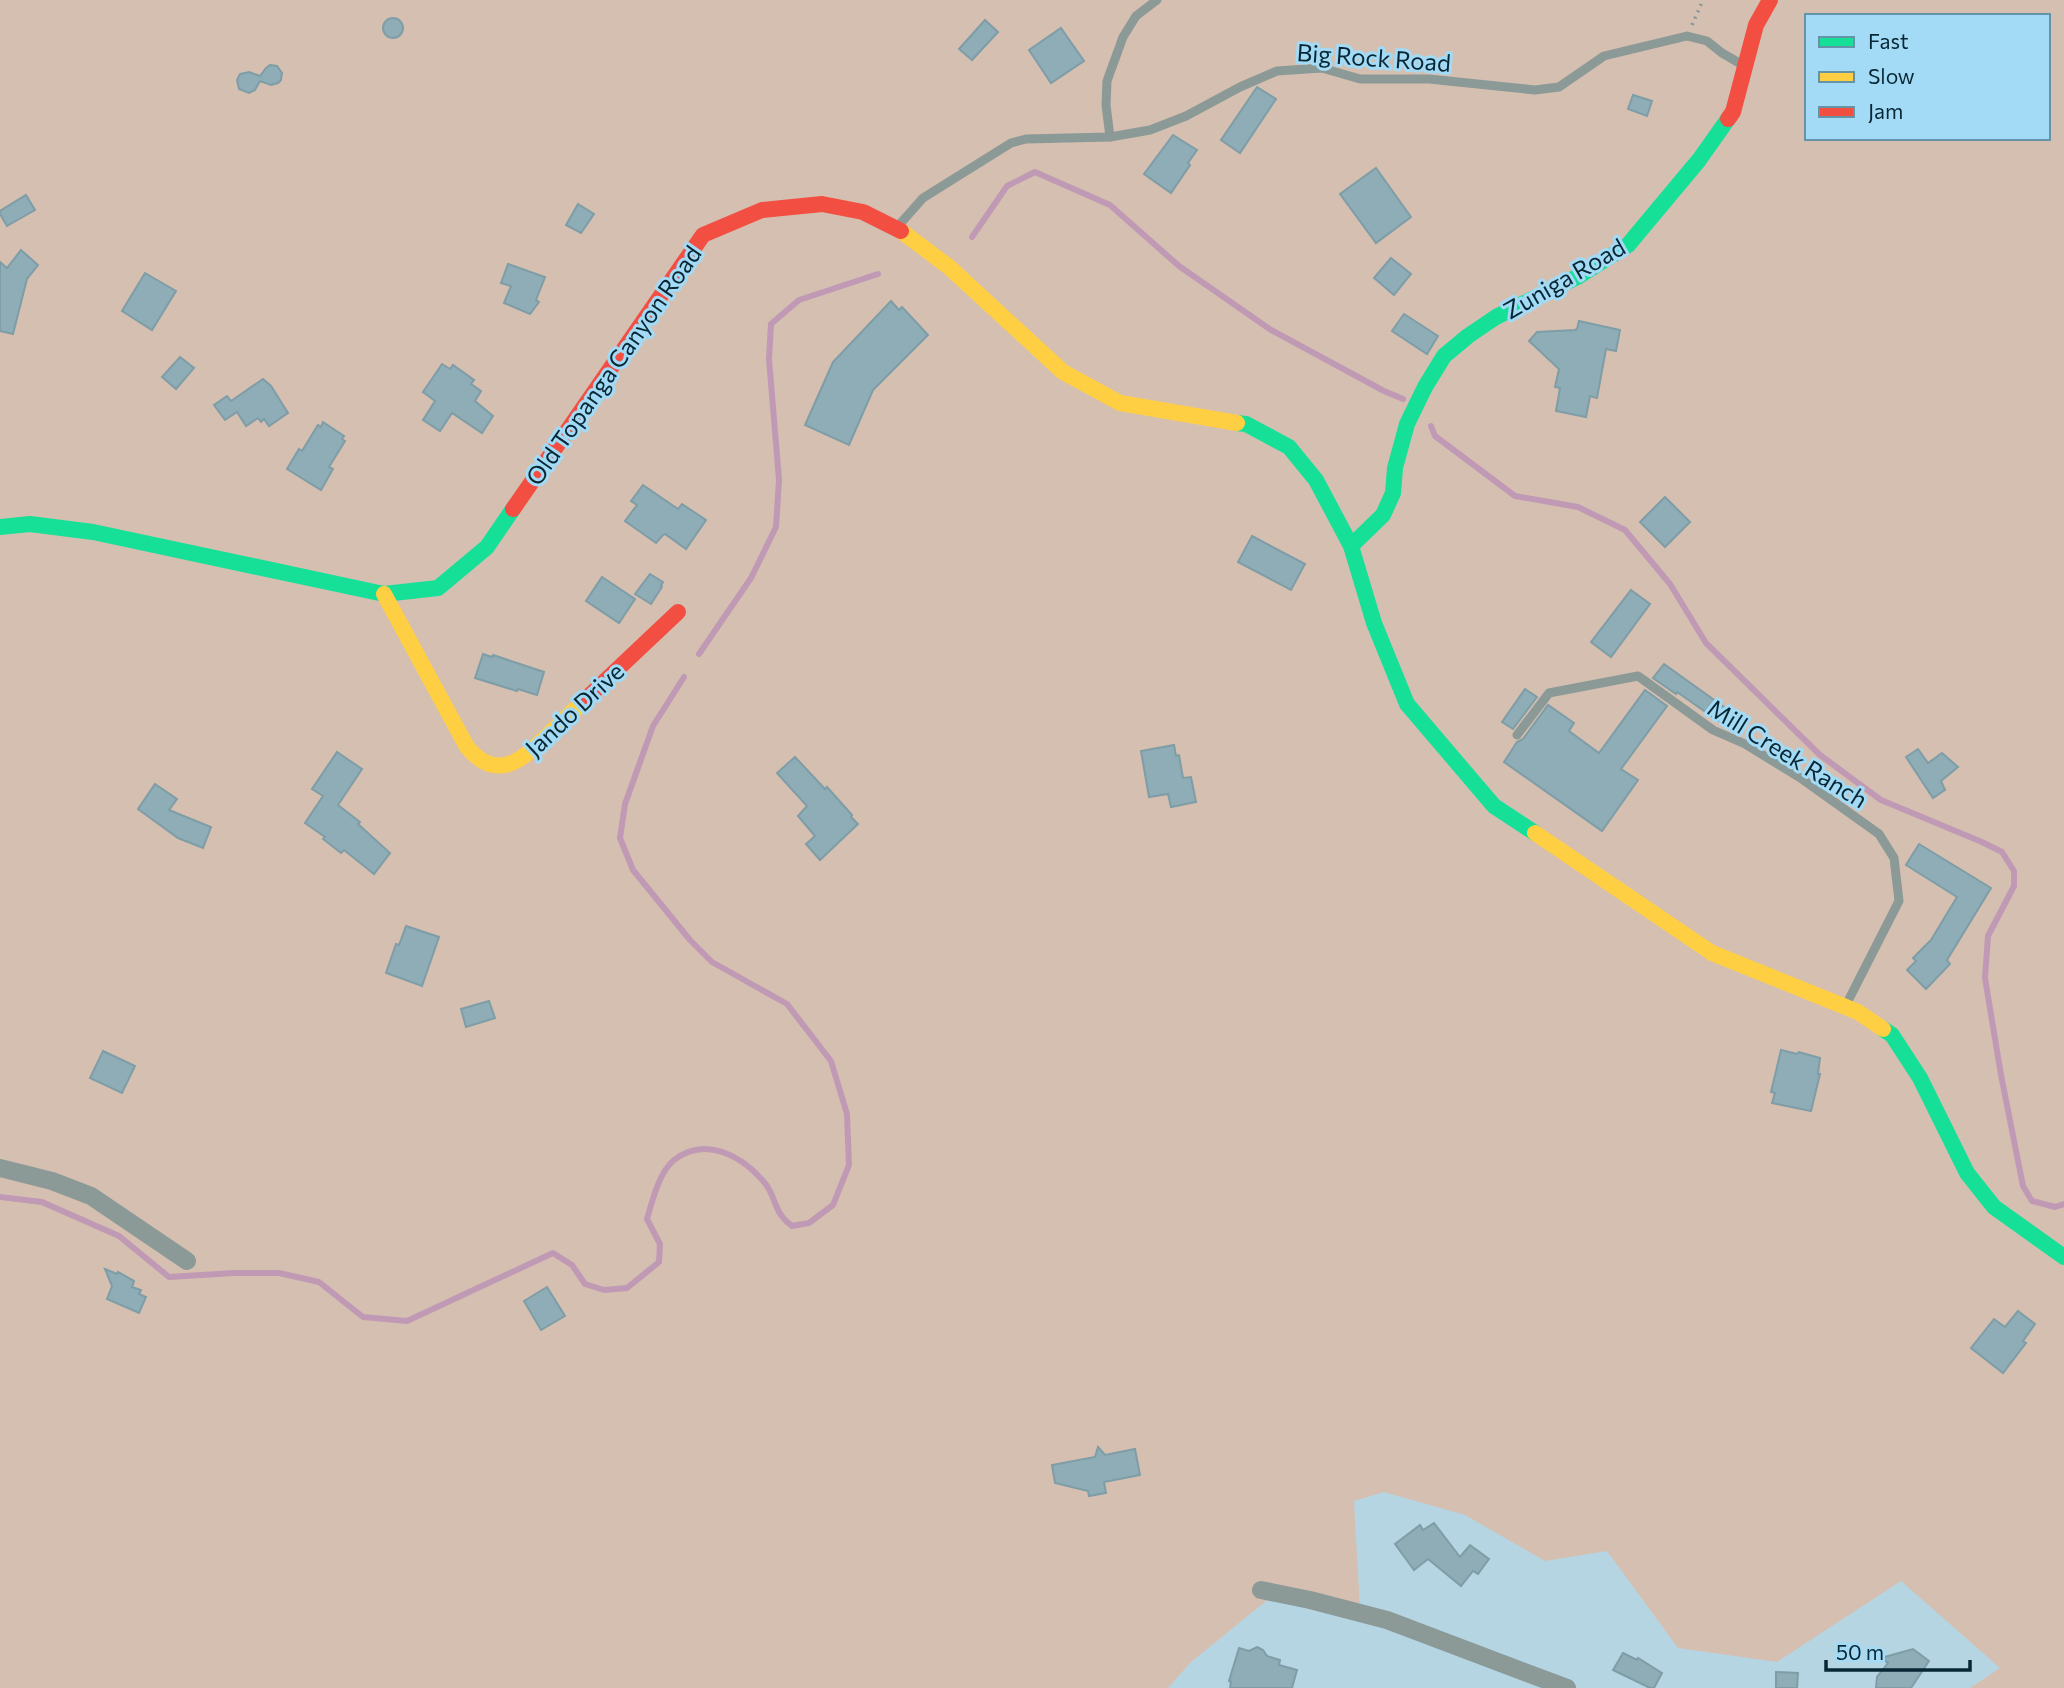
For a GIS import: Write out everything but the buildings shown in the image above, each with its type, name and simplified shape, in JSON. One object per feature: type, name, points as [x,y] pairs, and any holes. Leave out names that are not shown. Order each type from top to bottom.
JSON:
[{"type":"main road","name":"Zuniga Road","points":[[1352,546],[1383,515],[1393,493],[1395,468],[1407,424],[1444,356],[1496,317],[1579,276],[1628,245],[1699,160],[1733,112],[1756,25],[1770,0]]},
{"type":"main road","name":"Old Topanga Canyon Road","points":[[0,527],[30,524],[93,532],[384,594],[438,588],[487,547],[703,236],[762,210],[822,204],[863,212],[897,227],[949,267],[1063,372],[1120,403],[1246,424],[1289,447],[1316,480],[1352,546],[1374,623],[1407,704],[1494,806],[1712,953],[1845,1006],[1892,1035],[1920,1078],[1966,1172],[1994,1208],[2064,1257]]},
{"type":"main road","name":"Jando Drive","points":[[384,594],[467,747],[474,756],[493,767],[513,764],[525,757],[678,612]]},
{"type":"street","points":[[0,1168],[52,1181],[91,1196],[187,1261]]},
{"type":"street","points":[[1261,1590],[1387,1620],[1567,1688]]},
{"type":"lane","points":[[1110,137],[1105,105],[1107,81],[1123,37],[1136,16],[1157,0]]},
{"type":"lane","points":[[1687,36],[1707,41],[1722,54],[1746,66]]},
{"type":"lane","name":"Big Rock Road","points":[[897,227],[923,198],[1011,143],[1026,139],[1110,137],[1150,130],[1186,116],[1277,71],[1322,68],[1360,79],[1429,79],[1535,90],[1559,86],[1604,57],[1687,36]]},
{"type":"lane","name":"Mill Creek Ranch","points":[[1517,735],[1549,693],[1638,676],[1713,730],[1745,744],[1802,779],[1879,834],[1894,858],[1899,901],[1845,1006]]},
{"type":"path","points":[[1687,36],[1703,0]]},
{"type":"shaded area","points":[[0,0],[2064,0],[2064,1688],[1970,1688],[2000,1668],[1901,1581],[1777,1662],[1678,1648],[1607,1551],[1545,1561],[1465,1515],[1384,1492],[1354,1501],[1360,1608],[1271,1597],[1191,1662],[1168,1688],[0,1688]]},
{"type":"waterway","points":[[972,237],[1007,186],[1035,172],[1110,205],[1179,266],[1271,330],[1403,399]]},
{"type":"waterway","points":[[699,654],[751,578],[776,527],[779,480],[769,359],[771,324],[799,300],[878,274]]},
{"type":"waterway","points":[[1431,426],[1435,436],[1515,496],[1578,507],[1625,530],[1670,584],[1706,643],[1820,755],[1881,800],[2002,852],[2014,871],[2014,886],[1988,936],[1985,978],[2001,1075],[2023,1186],[2032,1201],[2055,1207],[2064,1204]]},
{"type":"waterway","points":[[0,1197],[42,1202],[119,1236],[169,1277],[279,1273],[319,1282],[363,1317],[407,1321],[553,1253],[572,1265],[585,1284],[604,1290],[627,1288],[659,1262],[660,1244],[647,1219],[660,1179],[669,1165],[686,1153],[710,1149],[734,1157],[745,1164],[764,1182],[781,1215],[792,1226],[809,1223],[833,1205],[849,1165],[847,1114],[831,1061],[787,1004],[712,962],[690,940],[633,870],[620,838],[625,804],[653,726],[684,677]]},
{"type":"traffic: fast","points":[[1351,546],[1383,515],[1393,493],[1395,468],[1407,424],[1444,356],[1496,317],[1579,276],[1628,245],[1699,160],[1728,119]]},
{"type":"traffic: fast","points":[[1237,423],[1246,424],[1289,447],[1316,480],[1351,546],[1374,623],[1407,704],[1494,806],[1535,833]]},
{"type":"traffic: fast","points":[[0,527],[30,524],[93,532],[384,594],[438,588],[487,547],[513,509]]},
{"type":"traffic: fast","points":[[1883,1029],[1892,1035],[1920,1078],[1967,1173],[1994,1207],[2064,1257]]},
{"type":"traffic: slow","points":[[901,231],[949,267],[1063,372],[1120,403],[1237,423]]},
{"type":"traffic: slow","points":[[384,594],[467,747],[489,764],[499,766],[519,759],[588,697]]},
{"type":"traffic: slow","points":[[1535,833],[1712,953],[1858,1012],[1883,1029]]},
{"type":"traffic: jam","points":[[1728,119],[1733,112],[1756,25],[1770,0]]},
{"type":"traffic: jam","points":[[513,509],[703,235],[762,210],[822,204],[863,212],[901,231]]},
{"type":"traffic: jam","points":[[588,697],[678,612]]}]
